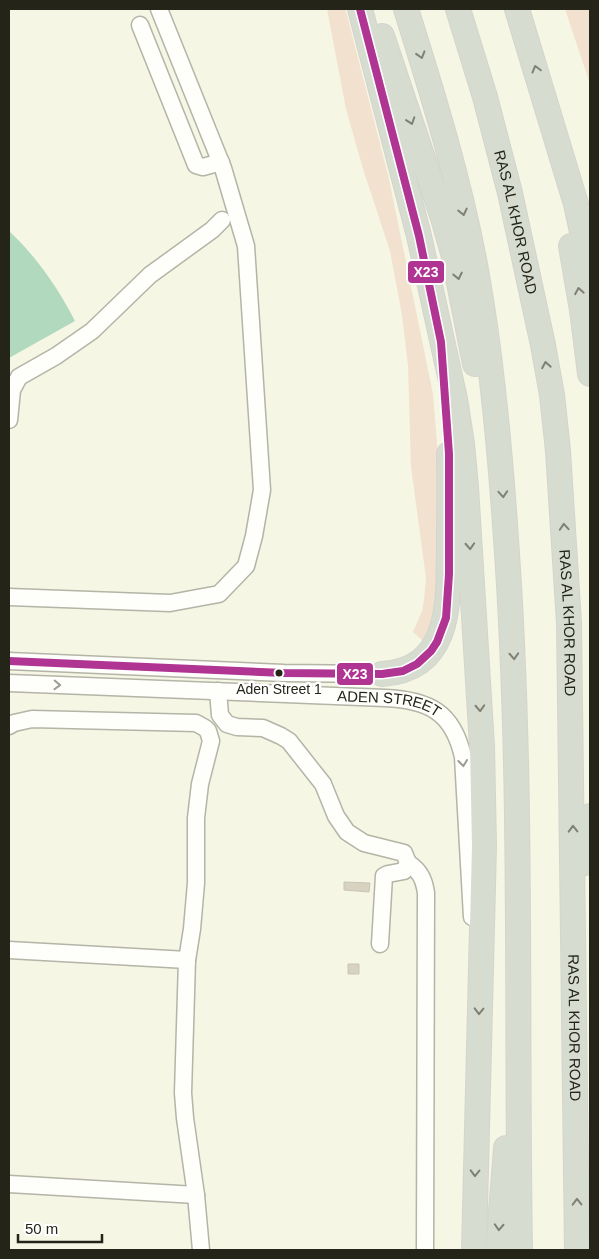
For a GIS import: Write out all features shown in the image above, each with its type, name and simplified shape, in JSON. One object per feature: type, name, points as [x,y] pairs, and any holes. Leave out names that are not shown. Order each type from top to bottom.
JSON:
[{"type":"highway","points":[[360,9],[419,236],[455,399],[462,444],[470,542],[482,756],[484,846],[474,1250]]},
{"type":"highway","points":[[372,9],[443,218],[453,253],[484,408],[501,459]]},
{"type":"highway","points":[[406,9],[429,80],[450,158],[476,270],[494,394],[501,459],[514,672],[520,1250]]},
{"type":"highway","name":"RAS AL KHOR ROAD","points":[[458,9],[485,97],[510,193],[543,345],[552,395],[562,493],[570,623],[577,1250]]},
{"type":"highway","points":[[517,9],[576,204],[590,269]]},
{"type":"highway","points":[[549,116],[556,167],[582,310],[590,374]]},
{"type":"highway","points":[[382,674],[403,671],[425,658],[437,642],[446,618],[449,574],[449,464],[441,342]]},
{"type":"highway","points":[[574,910],[584,877],[589,846],[590,816]]},
{"type":"highway","points":[[498,1250],[506,1143],[518,1111]]},
{"type":"street","points":[[9,597],[170,603],[218,594],[246,566],[256,527],[262,480],[246,246],[220,162],[159,9]]},
{"type":"street","points":[[140,25],[196,165],[203,167],[220,162]]},
{"type":"street","points":[[9,420],[12,390],[19,377],[56,356],[92,331],[150,275],[212,230],[222,220]]},
{"type":"street","name":"ADEN STREET","points":[[9,661],[284,673],[382,674]]},
{"type":"street","name":"ADEN STREET","points":[[9,683],[403,698],[426,705],[443,716],[455,732],[463,757],[473,930],[480,974]]},
{"type":"street","points":[[218,691],[220,715],[227,724],[237,727],[263,728],[289,742],[323,784],[336,816],[347,832],[364,842],[404,853],[408,863],[416,868],[425,884],[425,1250]]},
{"type":"street","points":[[9,726],[32,719],[196,723],[208,731],[211,746],[197,798],[195,905],[186,960],[183,1093],[184,1118],[202,1250]]},
{"type":"street","points":[[380,944],[384,876],[402,873],[407,868],[408,863]]},
{"type":"street","points":[[9,950],[186,960]]},
{"type":"street","points":[[9,1184],[196,1195]]},
{"type":"shaded area","points":[[327,9],[345,9],[348,19],[389,179],[433,394],[439,468],[437,606],[423,641],[413,632],[422,611],[426,578],[411,467],[408,366],[402,315],[390,251],[363,169],[346,109]]},
{"type":"shaded area","points":[[565,9],[590,9],[590,84]]},
{"type":"shaded area","points":[[9,231],[46,273],[75,321],[9,358]]},
{"type":"building","points":[[344,882],[370,883],[369,892],[344,890]]},
{"type":"building","points":[[348,964],[359,964],[359,974],[348,974]]},
{"type":"transit line","name":"X23","points":[[9,661],[284,673],[382,674],[403,671],[417,664],[431,651],[437,642],[446,618],[449,574],[449,454],[441,342],[419,236],[360,9]]},
{"type":"place","name":"Aden Street 1","points":[[279,673]]}]
